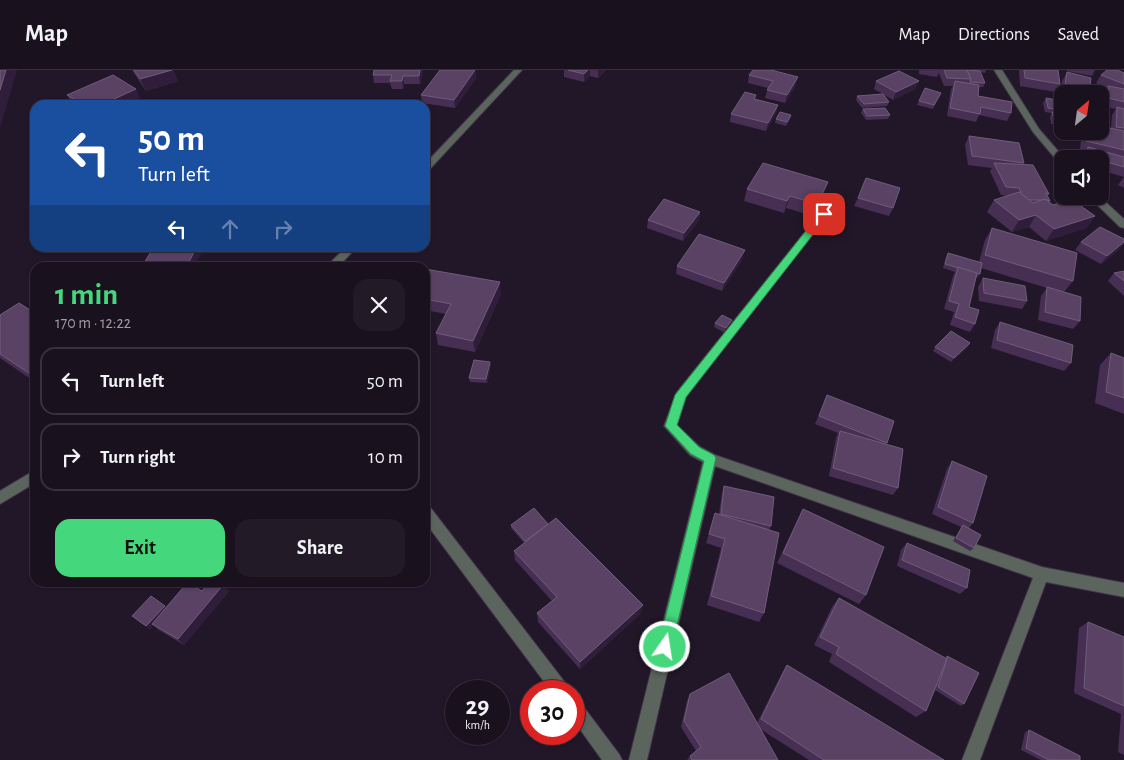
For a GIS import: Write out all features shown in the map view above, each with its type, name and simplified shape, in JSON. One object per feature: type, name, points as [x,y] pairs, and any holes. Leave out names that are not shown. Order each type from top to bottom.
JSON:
[{"type":"street","points":[[430,164],[518,70]]},
{"type":"street","points":[[998,70],[1036,130],[1054,151]]},
{"type":"street","points":[[1103,205],[1124,225]]},
{"type":"street","points":[[824,214],[681,395],[670,426],[695,451],[710,458],[1042,574],[1124,590]]},
{"type":"street","points":[[336,262],[347,252]]},
{"type":"street","points":[[638,760],[710,458]]},
{"type":"street","points":[[0,498],[30,479]]},
{"type":"street","points":[[430,518],[553,680]]},
{"type":"street","points":[[971,760],[1042,574]]},
{"type":"street","points":[[585,723],[613,760]]},
{"type":"building","points":[[0,70],[6,70],[0,90]]},
{"type":"building","points":[[134,70],[172,70],[140,79]]},
{"type":"building","points":[[374,70],[420,70],[419,76],[403,76],[402,81],[390,81],[392,75],[373,75]]},
{"type":"building","points":[[440,70],[475,70],[454,100],[421,95]]},
{"type":"building","points":[[568,70],[588,70],[584,74]]},
{"type":"building","points":[[753,70],[771,70],[798,77],[787,95],[767,90],[773,81],[749,75]]},
{"type":"building","points":[[944,70],[967,70],[971,79],[947,78]]},
{"type":"building","points":[[967,70],[980,71],[985,83],[970,82],[971,79]]},
{"type":"building","points":[[1024,70],[1058,70],[1060,84],[1025,78]]},
{"type":"building","points":[[1107,70],[1117,70],[1124,73],[1124,84],[1101,75]]},
{"type":"building","points":[[899,71],[919,81],[896,92],[876,81]]},
{"type":"building","points":[[1067,72],[1091,78],[1090,85],[1065,85]]},
{"type":"building","points":[[113,75],[136,89],[112,100],[75,100],[67,95]]},
{"type":"building","points":[[955,81],[979,85],[978,96],[1012,102],[1011,113],[981,107],[980,114],[950,108]]},
{"type":"building","points":[[1109,86],[1124,89],[1124,102],[1109,98]]},
{"type":"building","points":[[925,88],[941,93],[934,105],[919,101]]},
{"type":"building","points":[[745,92],[756,95],[754,99],[778,105],[768,123],[731,114]]},
{"type":"building","points":[[883,94],[889,102],[864,104],[857,96]]},
{"type":"building","points":[[1046,98],[1054,100],[1054,109],[1048,108]]},
{"type":"building","points":[[1117,107],[1124,109],[1124,128],[1116,127]]},
{"type":"building","points":[[885,108],[890,115],[867,116],[863,109]]},
{"type":"building","points":[[780,112],[791,115],[787,122],[776,119]]},
{"type":"building","points":[[1109,128],[1124,131],[1124,150],[1086,141],[1109,140]]},
{"type":"building","points":[[969,136],[1019,143],[1024,163],[972,156]]},
{"type":"building","points":[[1088,147],[1099,150],[1087,150]]},
{"type":"building","points":[[1109,153],[1124,157],[1124,167],[1109,163]]},
{"type":"building","points":[[763,163],[828,182],[817,204],[790,196],[787,201],[747,189]]},
{"type":"building","points":[[994,163],[1033,165],[1049,194],[1046,193],[1050,201],[1045,199],[1029,200],[1022,195],[1019,188],[1006,187]]},
{"type":"building","points":[[866,178],[900,188],[893,208],[858,198]]},
{"type":"building","points":[[1019,192],[1033,203],[1045,199],[1053,205],[1079,205],[1095,216],[1054,229],[1036,215],[1019,220],[994,200]]},
{"type":"building","points":[[664,199],[700,212],[684,233],[648,220]]},
{"type":"building","points":[[1100,227],[1124,239],[1124,242],[1107,256],[1081,242]]},
{"type":"building","points":[[992,228],[1077,253],[1073,281],[985,255]]},
{"type":"building","points":[[699,234],[745,250],[724,283],[677,266]]},
{"type":"building","points":[[151,252],[194,252],[189,262],[145,262]]},
{"type":"building","points":[[948,253],[982,263],[980,274],[945,264]]},
{"type":"building","points":[[958,267],[977,273],[969,307],[979,310],[975,324],[955,317],[959,304],[949,301]]},
{"type":"building","points":[[430,270],[500,282],[473,341],[436,333],[451,304],[430,300]]},
{"type":"building","points":[[1124,271],[1124,281],[1114,273]]},
{"type":"building","points":[[983,278],[1025,286],[1027,301],[984,293]]},
{"type":"building","points":[[1047,287],[1081,297],[1080,321],[1045,312]]},
{"type":"building","points":[[19,303],[30,310],[30,374],[0,354],[0,315]]},
{"type":"building","points":[[722,315],[732,320],[726,328],[715,323]]},
{"type":"building","points":[[1000,322],[1073,345],[1071,363],[997,340]]},
{"type":"building","points":[[951,331],[970,343],[954,358],[935,347]]},
{"type":"building","points":[[1111,353],[1124,358],[1124,398],[1106,392]]},
{"type":"building","points":[[474,360],[490,362],[486,379],[469,378]]},
{"type":"building","points":[[827,395],[894,421],[887,443],[819,416]]},
{"type":"building","points":[[840,431],[903,449],[898,488],[833,468]]},
{"type":"building","points":[[952,461],[987,476],[973,523],[938,507]]},
{"type":"building","points":[[724,486],[774,497],[771,526],[721,514]]},
{"type":"building","points":[[534,508],[548,524],[525,541],[511,525]]},
{"type":"building","points":[[803,509],[884,547],[866,595],[783,553]]},
{"type":"building","points":[[715,513],[779,533],[764,613],[711,596],[725,539],[709,534]]},
{"type":"building","points":[[556,518],[643,605],[580,662],[537,613],[557,597],[514,551]]},
{"type":"building","points":[[963,525],[981,535],[974,548],[956,538]]},
{"type":"building","points":[[907,543],[970,570],[967,588],[902,560]]},
{"type":"building","points":[[184,587],[194,587],[202,591],[205,587],[221,587],[178,639],[152,624]]},
{"type":"building","points":[[151,596],[165,606],[146,626],[132,616]]},
{"type":"building","points":[[839,598],[947,659],[926,711],[836,654],[839,647],[820,637]]},
{"type":"building","points":[[1088,622],[1124,637],[1124,706],[1084,688]]},
{"type":"building","points":[[947,656],[979,673],[964,704],[938,687]]},
{"type":"building","points":[[787,665],[944,760],[824,760],[761,719]]},
{"type":"building","points":[[729,673],[778,760],[692,760],[690,756],[701,747],[684,721],[690,694]]},
{"type":"building","points":[[1029,730],[1080,756],[1080,760],[1049,760],[1026,748]]},
{"type":"route","points":[[665,647],[710,458],[695,451],[670,426],[681,395],[824,214]]}]
